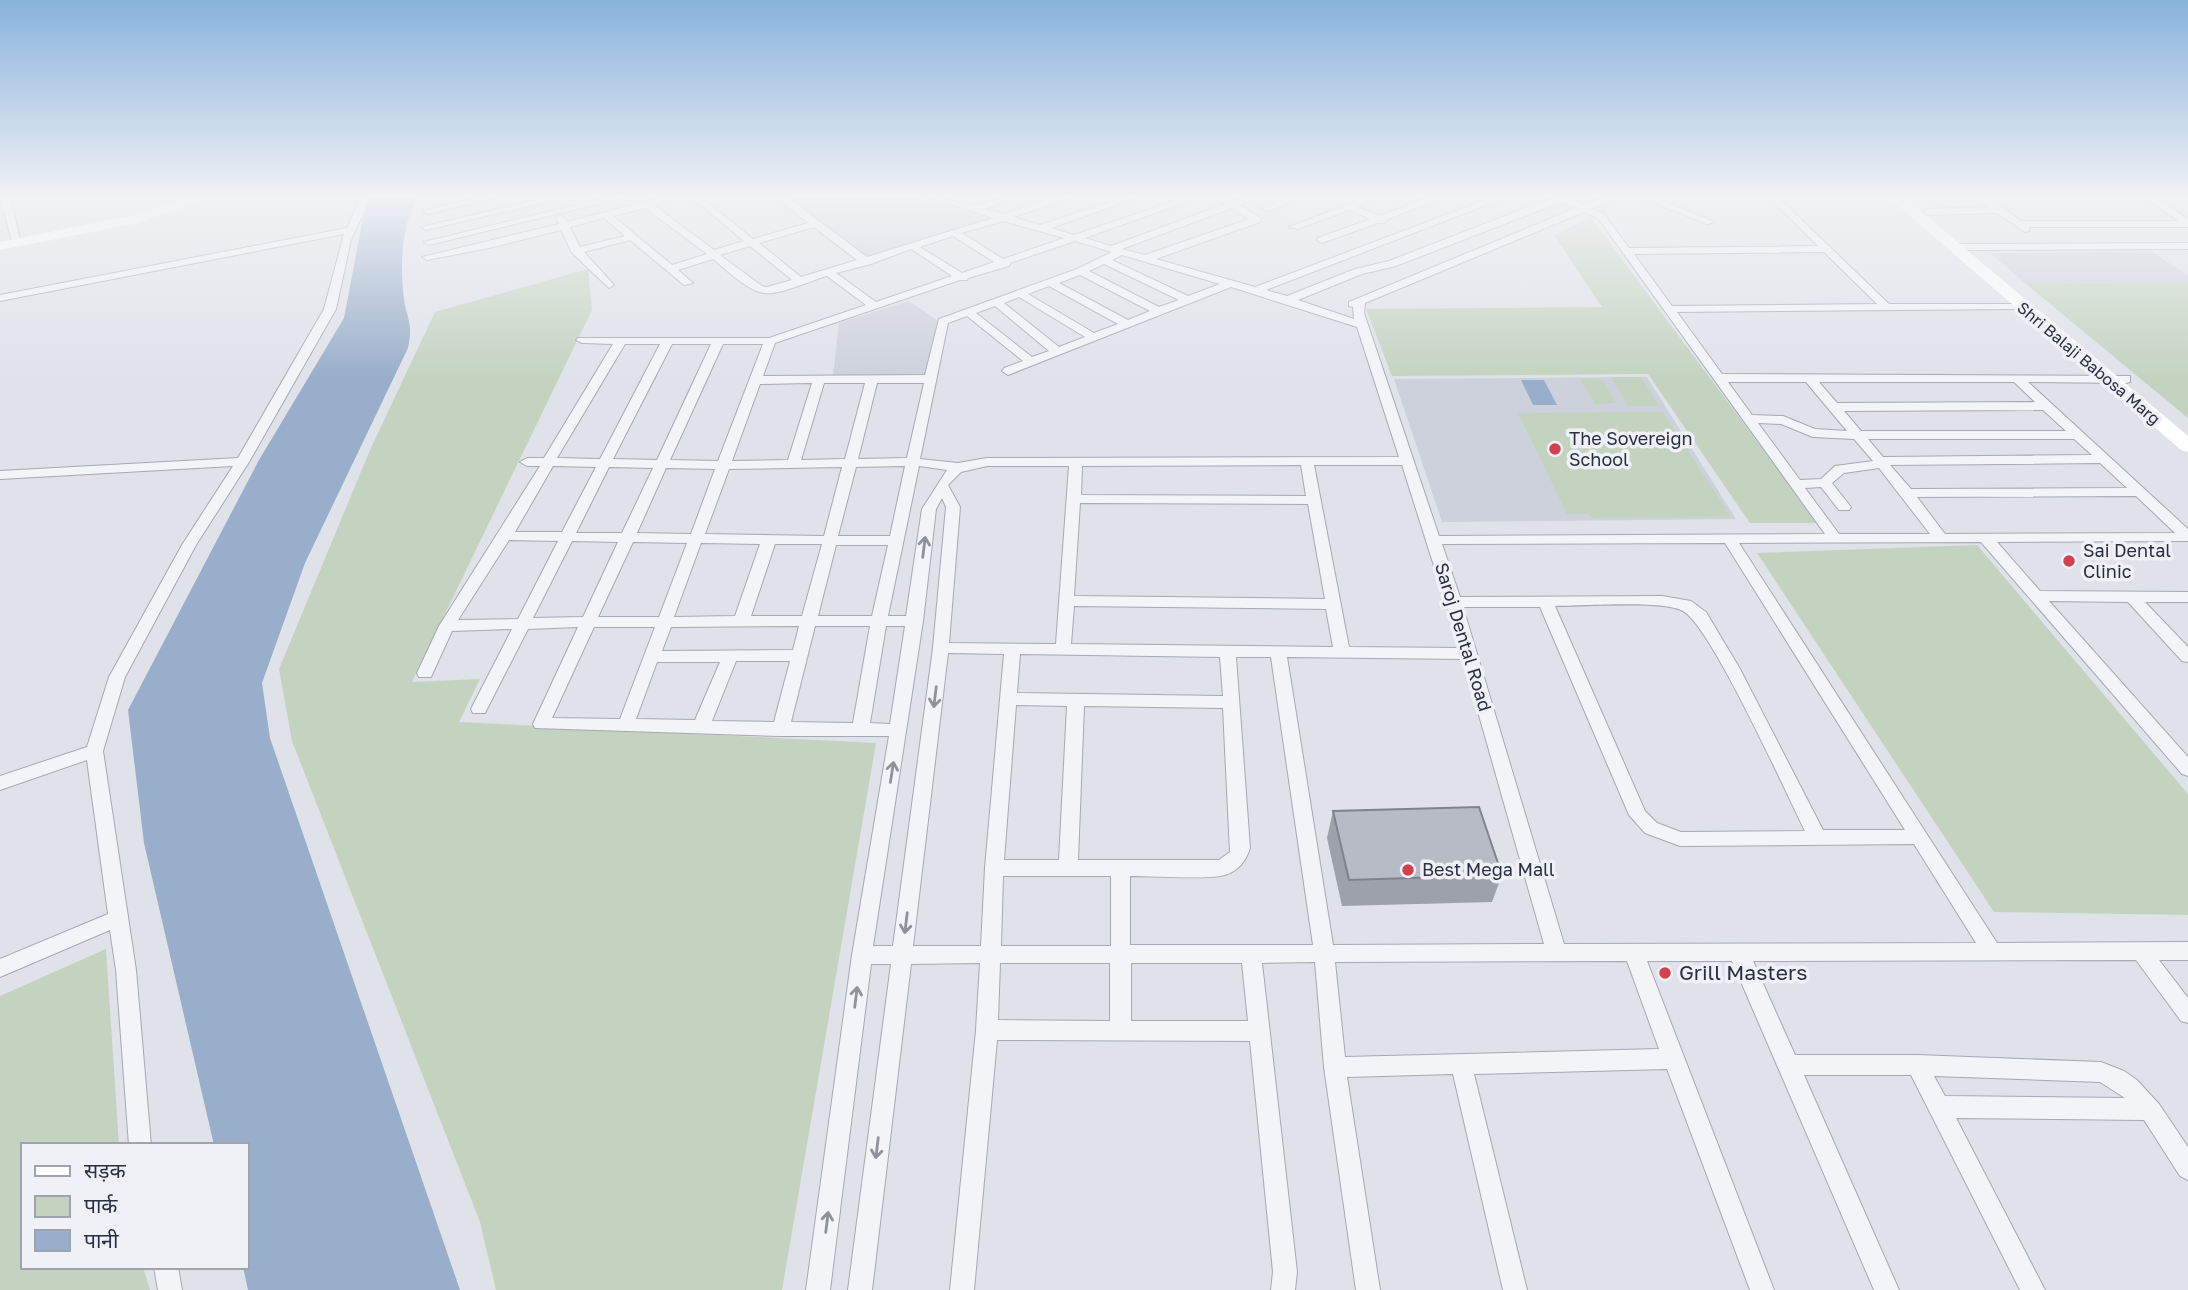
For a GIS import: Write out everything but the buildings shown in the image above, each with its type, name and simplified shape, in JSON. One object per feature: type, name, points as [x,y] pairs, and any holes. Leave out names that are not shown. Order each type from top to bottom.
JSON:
[{"type":"street","points":[[0,298],[210,257]]},
{"type":"street","points":[[140,1143],[127,970],[94,751],[117,677],[189,545],[242,462],[330,309],[343,257]]},
{"type":"street","points":[[582,257],[609,285]]},
{"type":"street","points":[[656,257],[688,283]]},
{"type":"street","points":[[670,269],[706,257]]},
{"type":"street","points":[[716,257],[762,290],[774,291],[880,257]]},
{"type":"street","points":[[771,257],[801,282]]},
{"type":"street","points":[[862,257],[867,261]]},
{"type":"street","points":[[930,257],[963,278]]},
{"type":"street","points":[[994,257],[1005,264]]},
{"type":"street","points":[[582,340],[770,341],[1024,257]]},
{"type":"street","points":[[860,730],[879,621],[943,321],[1081,271],[1108,257]]},
{"type":"street","points":[[1139,257],[1288,300],[1362,325]]},
{"type":"street","points":[[1145,259],[1150,257]]},
{"type":"street","points":[[1254,290],[1343,257]]},
{"type":"street","points":[[1288,300],[1367,268],[1392,264],[1410,257]]},
{"type":"street","points":[[1328,313],[1463,257]]},
{"type":"street","points":[[1629,257],[1835,538]]},
{"type":"street","points":[[1835,257],[1885,306]]},
{"type":"street","name":"Shri Balaji Babosa Marg","points":[[1972,257],[2022,306],[2188,446]]},
{"type":"street","name":"Shri Balaji Babosa Marg","points":[[1975,257],[2188,431]]},
{"type":"street","points":[[1105,260],[1188,300]]},
{"type":"street","points":[[1081,271],[1158,311]]},
{"type":"street","points":[[830,273],[876,307]]},
{"type":"street","points":[[1051,282],[1127,324]]},
{"type":"street","points":[[1008,371],[1231,284]]},
{"type":"street","points":[[1019,293],[1093,337]]},
{"type":"street","name":"Saroj Dental Road","points":[[1360,301],[1357,309],[1454,602],[1556,951]]},
{"type":"street","points":[[995,302],[1057,351]]},
{"type":"street","points":[[1667,309],[2022,306]]},
{"type":"street","points":[[967,311],[1031,362]]},
{"type":"street","points":[[425,673],[447,626],[505,536],[621,340]]},
{"type":"street","points":[[479,709],[668,340]]},
{"type":"street","points":[[719,340],[541,724],[898,730]]},
{"type":"street","points":[[626,725],[699,538],[770,341]]},
{"type":"street","points":[[1718,378],[2126,379]]},
{"type":"street","points":[[1809,378],[1908,494],[1941,538]]},
{"type":"street","points":[[758,380],[930,379]]},
{"type":"street","points":[[2017,379],[2188,537]]},
{"type":"street","points":[[793,464],[819,380]]},
{"type":"street","points":[[780,730],[872,380]]},
{"type":"street","points":[[1833,407],[2047,406]]},
{"type":"street","points":[[1748,419],[1783,420],[1813,433],[2078,435]]},
{"type":"street","points":[[1796,484],[1825,482],[1840,469],[1881,463],[2105,459]]},
{"type":"street","points":[[527,462],[726,465],[914,462],[957,467],[987,462],[1407,461]]},
{"type":"street","points":[[0,475],[242,462]]},
{"type":"street","points":[[1063,650],[1076,462]]},
{"type":"street","points":[[1307,462],[1342,653]]},
{"type":"street","points":[[818,1290],[862,956],[915,621],[929,509],[946,476],[957,467]]},
{"type":"street","points":[[1825,482],[1844,507]]},
{"type":"street","points":[[860,1290],[941,648],[953,507],[942,486]]},
{"type":"street","points":[[1908,494],[2141,492]]},
{"type":"street","points":[[1073,499],[1313,500]]},
{"type":"street","points":[[505,536],[896,541]]},
{"type":"street","points":[[1433,540],[2188,537]]},
{"type":"street","points":[[1728,538],[1991,950]]},
{"type":"street","points":[[741,622],[769,539]]},
{"type":"street","points":[[1986,539],[2188,769]]},
{"type":"street","points":[[2036,596],[2188,597]]},
{"type":"street","points":[[2131,596],[2188,657]]},
{"type":"street","points":[[1065,601],[1331,604]]},
{"type":"street","points":[[1545,601],[1638,815],[1651,828],[1680,839],[1919,837]]},
{"type":"street","points":[[1454,602],[1662,601],[1677,602],[1695,610],[1732,669],[1818,838]]},
{"type":"street","points":[[447,626],[586,622],[915,621]]},
{"type":"street","points":[[941,648],[1470,654]]},
{"type":"street","points":[[962,1290],[987,1030],[994,868],[1012,649]]},
{"type":"street","points":[[994,868],[1222,867],[1238,856],[1241,848],[1228,652]]},
{"type":"street","points":[[1278,652],[1324,954],[1335,1067],[1368,1290]]},
{"type":"street","points":[[701,727],[731,655]]},
{"type":"street","points":[[654,657],[800,655]]},
{"type":"street","points":[[1008,699],[1231,702]]},
{"type":"street","points":[[1068,868],[1076,699]]},
{"type":"street","points":[[0,783],[94,751]]},
{"type":"street","points":[[1119,1031],[1121,868]]},
{"type":"street","points":[[0,968],[119,918]]},
{"type":"street","points":[[862,956],[989,953],[1251,955],[1556,951],[2188,951]]},
{"type":"street","points":[[2141,951],[2188,1014]]},
{"type":"street","points":[[1633,952],[1762,1290]]},
{"type":"street","points":[[1739,953],[1887,1290]]},
{"type":"street","points":[[1251,955],[1285,1272],[1283,1290]]},
{"type":"street","points":[[987,1030],[1259,1031]]},
{"type":"street","points":[[1335,1067],[1675,1059]]},
{"type":"street","points":[[1461,1063],[1515,1290]]},
{"type":"street","points":[[1788,1065],[1917,1065],[2101,1072],[2127,1085],[2149,1110],[2188,1168]]},
{"type":"street","points":[[1917,1065],[2033,1290]]},
{"type":"street","points":[[1939,1107],[2149,1110]]},
{"type":"street","points":[[166,1269],[170,1290]]},
{"type":"shaded area","points":[[1995,257],[2161,257],[2188,276],[2188,283],[2026,284]]},
{"type":"shaded area","points":[[909,301],[940,322],[929,376],[833,376],[839,323]]},
{"type":"shaded area","name":"The Sovereign School","points":[[1647,377],[1736,519],[1442,522],[1394,379]]},
{"type":"green space","points":[[1569,257],[1620,257],[1818,523],[1750,523],[1648,374],[1392,376],[1366,309],[1602,307]]},
{"type":"green space","points":[[588,269],[592,310],[412,682],[480,679],[459,722],[876,743],[782,1290],[496,1290],[480,1222],[292,741],[279,669],[370,450],[435,312]]},
{"type":"green space","points":[[2188,283],[2188,418],[2026,284]]},
{"type":"green space","points":[[1611,377],[1641,377],[1659,406],[1628,406]]},
{"type":"green space","points":[[1580,379],[1602,379],[1616,403],[1595,404]]},
{"type":"green space","points":[[1663,412],[1731,517],[1593,518],[1588,514],[1567,514],[1518,413]]},
{"type":"green space","points":[[1977,545],[2188,794],[2188,915],[1994,912],[1757,553]]},
{"type":"green space","points":[[106,949],[119,1143],[21,1143],[21,1269],[144,1269],[150,1290],[0,1290],[0,996]]},
{"type":"water","points":[[355,257],[402,257],[404,300],[410,328],[408,348],[305,563],[262,683],[270,738],[460,1290],[248,1290],[243,1269],[248,1269],[248,1143],[214,1143],[144,843],[128,710],[259,460],[344,318]]},
{"type":"water","points":[[1521,380],[1544,380],[1557,405],[1533,405]]},
{"type":"place","name":"The Sovereign School","points":[[1555,449]]},
{"type":"place","name":"Sai Dental Clinic","points":[[2069,561]]},
{"type":"place","name":"Best Mega Mall","points":[[1408,870]]},
{"type":"place","name":"Grill Masters","points":[[1665,973]]}]
